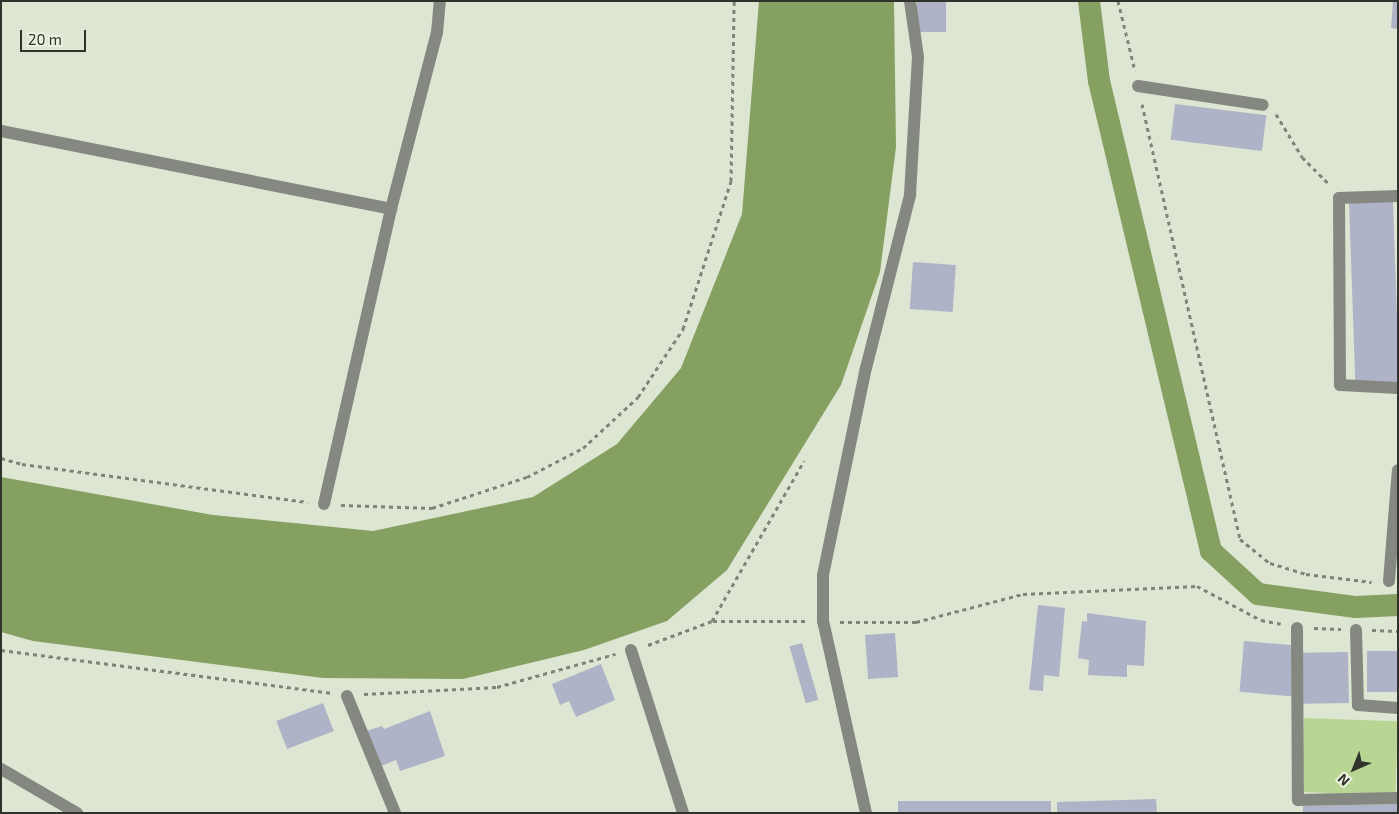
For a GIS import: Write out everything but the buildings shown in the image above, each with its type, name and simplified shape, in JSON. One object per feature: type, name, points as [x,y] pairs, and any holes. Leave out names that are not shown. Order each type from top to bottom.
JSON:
[{"type":"street","points":[[324,504],[391,208],[436,33],[440,1]]},
{"type":"street","points":[[866,813],[823,621],[823,575],[866,368],[910,195],[918,57],[910,1]]},
{"type":"street","points":[[1138,86],[1263,105]]},
{"type":"street","points":[[1,131],[391,208]]},
{"type":"street","points":[[1398,196],[1339,198],[1340,385],[1398,388]]},
{"type":"street","points":[[1389,581],[1398,470]]},
{"type":"street","points":[[1297,628],[1298,800],[1398,798]]},
{"type":"street","points":[[1356,630],[1358,706],[1398,708]]},
{"type":"street","points":[[631,650],[683,813]]},
{"type":"street","points":[[347,696],[395,813]]},
{"type":"street","points":[[1,768],[77,813]]},
{"type":"path","points":[[1,458],[129,479],[324,504],[432,508],[527,477],[583,448],[638,398],[682,329],[731,181],[734,1]]},
{"type":"path","points":[[1118,1],[1240,539],[1270,563],[1306,574],[1367,583],[1389,581]]},
{"type":"path","points":[[1263,105],[1280,117],[1302,157],[1325,176],[1339,198]]},
{"type":"path","points":[[712,621],[804,461]]},
{"type":"path","points":[[1,650],[347,696],[415,689],[497,687],[631,650],[712,621],[916,622],[1023,594],[1197,586],[1261,620],[1297,628],[1398,631]]},
{"type":"shaded area","points":[[759,1],[894,1],[896,147],[880,272],[841,385],[727,570],[667,621],[584,650],[463,679],[323,678],[33,641],[1,632],[1,477],[213,515],[373,531],[533,497],[617,444],[681,368],[742,214]]},
{"type":"shaded area","points":[[1304,718],[1398,721],[1395,795],[1301,792]]},
{"type":"waterway","points":[[1089,1],[1099,81],[1211,551],[1258,594],[1356,607],[1398,605]]}]
